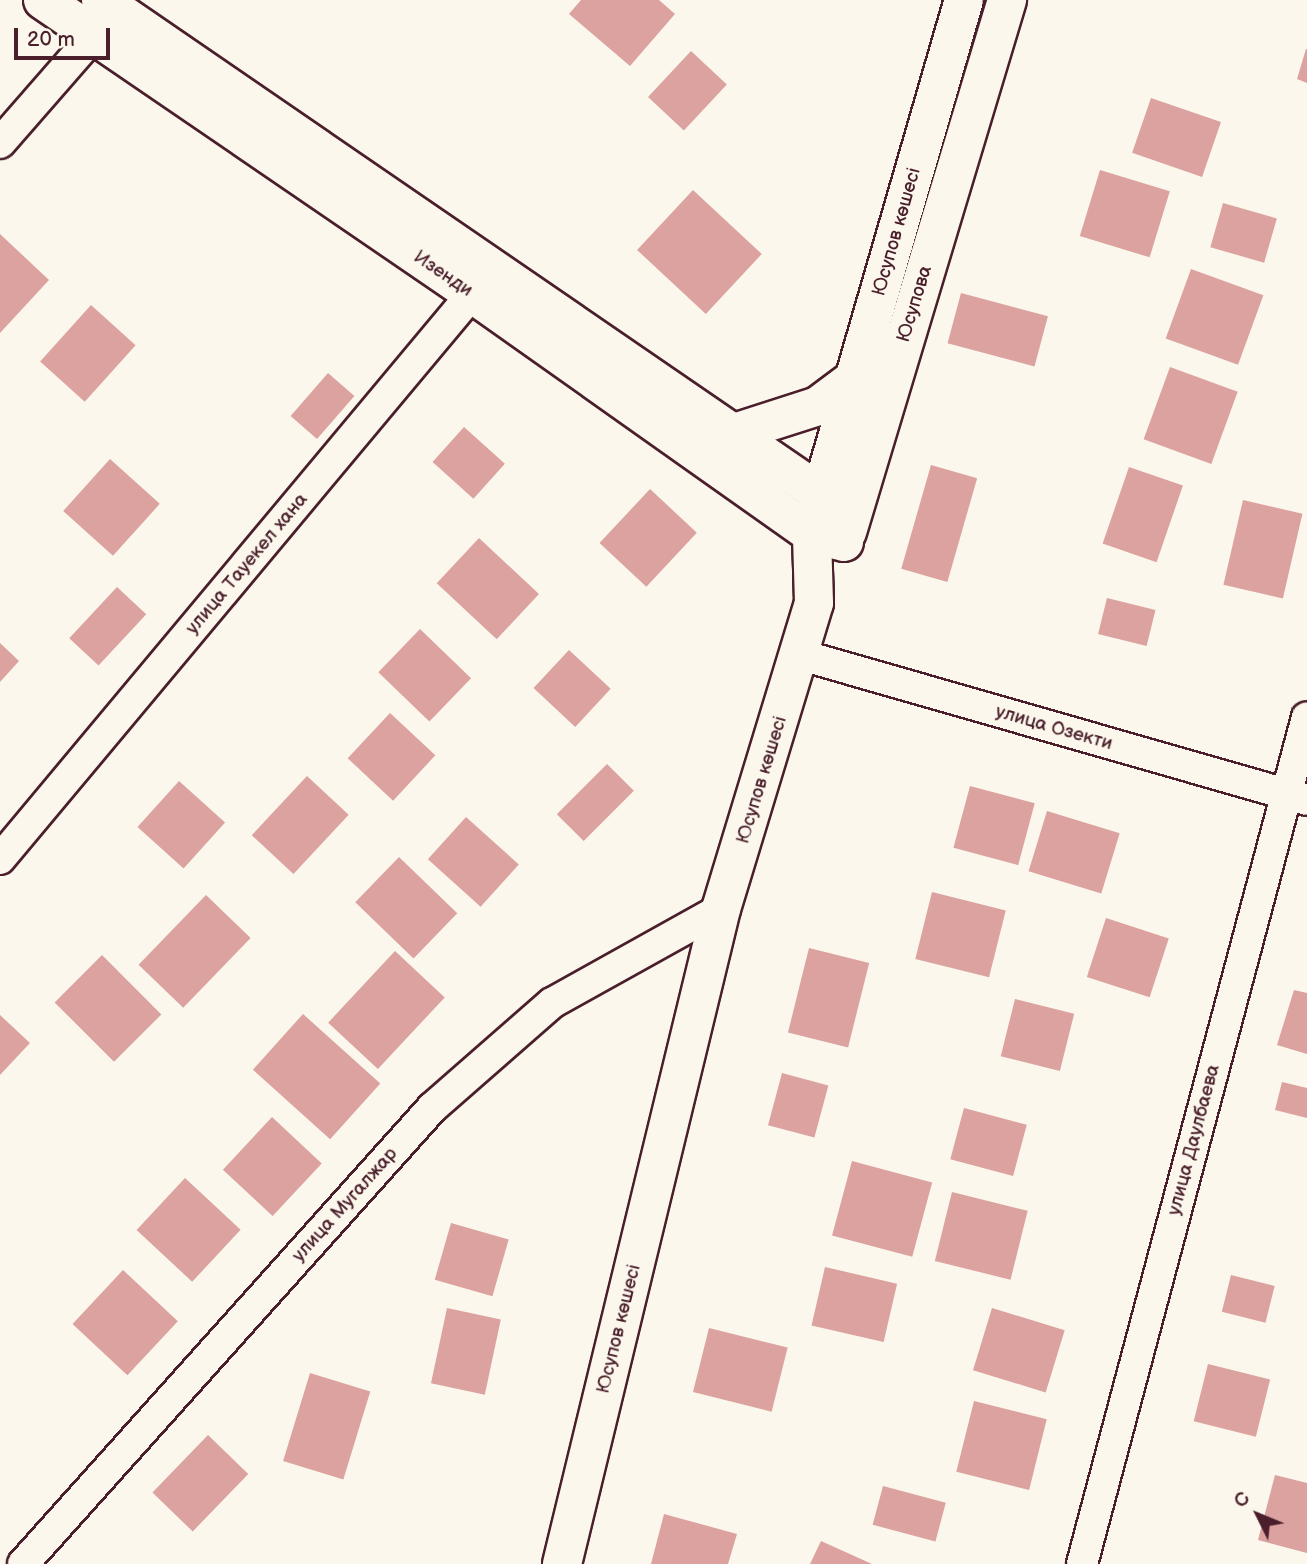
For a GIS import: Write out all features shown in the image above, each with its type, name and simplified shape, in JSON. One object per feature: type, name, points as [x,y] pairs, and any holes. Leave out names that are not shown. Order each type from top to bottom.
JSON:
[{"type":"street","name":"Изенди","points":[[43,0],[109,12],[483,281],[833,520]]},
{"type":"street","name":"Юсупов көшесі","points":[[833,520],[854,379],[964,0]]},
{"type":"street","name":"Юсупова","points":[[814,603],[833,520],[1007,0]]},
{"type":"street","points":[[0,142],[109,12]]},
{"type":"street","name":"Изенди","points":[[483,281],[734,433],[833,520]]},
{"type":"street","name":"улица Тауекел хана","points":[[0,859],[483,281]]},
{"type":"street","points":[[734,433],[818,406],[854,379]]},
{"type":"street","name":"Юсупов көшесі","points":[[562,1564],[721,909],[801,655],[814,603]]},
{"type":"street","name":"улица Озекти","points":[[801,655],[1296,798]]},
{"type":"street","name":"улица Даулбаева","points":[[1082,1564],[1296,798],[1307,717]]},
{"type":"street","name":"улица Мугалжар","points":[[23,1564],[432,1108],[552,1003],[721,909]]},
{"type":"building","points":[[581,0],[659,0],[675,14],[630,66],[569,14]]},
{"type":"building","points":[[1307,49],[1307,83],[1297,79]]},
{"type":"building","points":[[691,51],[727,84],[684,130],[648,97]]},
{"type":"building","points":[[1151,98],[1221,122],[1202,177],[1132,153]]},
{"type":"building","points":[[1100,170],[1170,191],[1150,257],[1080,236]]},
{"type":"building","points":[[693,190],[762,254],[706,314],[637,250]]},
{"type":"building","points":[[1223,203],[1277,218],[1264,263],[1210,247]]},
{"type":"building","points":[[0,234],[49,280],[0,333]]},
{"type":"building","points":[[1191,269],[1263,295],[1238,365],[1166,339]]},
{"type":"building","points":[[961,293],[1048,316],[1034,367],[948,343]]},
{"type":"building","points":[[91,305],[136,345],[85,402],[40,361]]},
{"type":"building","points":[[1170,367],[1238,392],[1211,464],[1144,439]]},
{"type":"building","points":[[328,373],[354,396],[317,439],[291,416]]},
{"type":"building","points":[[464,427],[505,464],[473,499],[433,462]]},
{"type":"building","points":[[110,459],[160,504],[113,556],[63,511]]},
{"type":"building","points":[[931,465],[977,478],[947,582],[901,569]]},
{"type":"building","points":[[1129,467],[1183,486],[1157,562],[1103,544]]},
{"type":"building","points":[[650,489],[697,533],[646,587],[600,543]]},
{"type":"building","points":[[1243,500],[1302,514],[1283,598],[1223,585]]},
{"type":"building","points":[[479,538],[539,594],[497,639],[437,583]]},
{"type":"building","points":[[117,587],[146,614],[99,665],[69,638]]},
{"type":"building","points":[[1107,598],[1156,610],[1147,646],[1098,634]]},
{"type":"building","points":[[420,629],[471,678],[429,721],[378,672]]},
{"type":"building","points":[[0,643],[19,661],[0,682]]},
{"type":"building","points":[[569,650],[611,689],[575,727],[534,688]]},
{"type":"building","points":[[390,713],[435,755],[393,801],[348,758]]},
{"type":"building","points":[[607,764],[634,791],[584,841],[557,814]]},
{"type":"building","points":[[307,776],[349,815],[293,874],[252,835]]},
{"type":"building","points":[[179,781],[225,822],[184,869],[138,827]]},
{"type":"building","points":[[970,786],[1035,803],[1018,865],[953,848]]},
{"type":"building","points":[[1047,811],[1120,833],[1101,893],[1029,871]]},
{"type":"building","points":[[466,817],[519,865],[481,907],[428,859]]},
{"type":"building","points":[[399,857],[457,913],[414,959],[355,902]]},
{"type":"building","points":[[932,892],[1006,910],[989,977],[915,959]]},
{"type":"building","points":[[206,895],[251,938],[183,1008],[139,965]]},
{"type":"building","points":[[1106,918],[1169,938],[1150,997],[1087,977]]},
{"type":"building","points":[[809,948],[869,963],[848,1047],[788,1032]]},
{"type":"building","points":[[395,951],[445,997],[378,1069],[328,1023]]},
{"type":"building","points":[[102,955],[161,1014],[114,1062],[55,1002]]},
{"type":"building","points":[[1294,990],[1307,993],[1307,1054],[1277,1045]]},
{"type":"building","points":[[1015,999],[1074,1014],[1060,1071],[1001,1056]]},
{"type":"building","points":[[303,1014],[380,1084],[330,1139],[253,1070]]},
{"type":"building","points":[[0,1015],[30,1043],[0,1075]]},
{"type":"building","points":[[782,1073],[828,1085],[814,1138],[768,1125]]},
{"type":"building","points":[[1282,1082],[1307,1088],[1307,1118],[1275,1110]]},
{"type":"building","points":[[964,1108],[1027,1125],[1013,1176],[950,1159]]},
{"type":"building","points":[[272,1117],[322,1163],[273,1216],[223,1170]]},
{"type":"building","points":[[852,1161],[932,1182],[912,1257],[832,1235]]},
{"type":"building","points":[[185,1178],[241,1230],[192,1282],[137,1230]]},
{"type":"building","points":[[952,1192],[1028,1211],[1011,1280],[935,1261]]},
{"type":"building","points":[[451,1223],[509,1240],[492,1296],[435,1280]]},
{"type":"building","points":[[825,1267],[897,1284],[884,1342],[812,1325]]},
{"type":"building","points":[[123,1270],[178,1321],[127,1375],[73,1324]]},
{"type":"building","points":[[1231,1275],[1275,1286],[1265,1323],[1222,1312]]},
{"type":"building","points":[[447,1308],[501,1319],[485,1395],[431,1383]]},
{"type":"building","points":[[992,1308],[1065,1330],[1046,1392],[973,1370]]},
{"type":"building","points":[[709,1328],[788,1348],[772,1412],[693,1392]]},
{"type":"building","points":[[1208,1364],[1270,1379],[1256,1437],[1194,1421]]},
{"type":"building","points":[[310,1373],[370,1391],[343,1479],[283,1461]]},
{"type":"building","points":[[974,1401],[1047,1419],[1029,1490],[956,1472]]},
{"type":"building","points":[[208,1435],[248,1474],[193,1531],[152,1493]]},
{"type":"building","points":[[1275,1475],[1307,1483],[1307,1553],[1258,1540]]},
{"type":"building","points":[[883,1486],[946,1503],[935,1541],[873,1525]]},
{"type":"building","points":[[664,1514],[737,1534],[728,1564],[651,1564]]},
{"type":"building","points":[[821,1541],[872,1564],[810,1564]]}]
